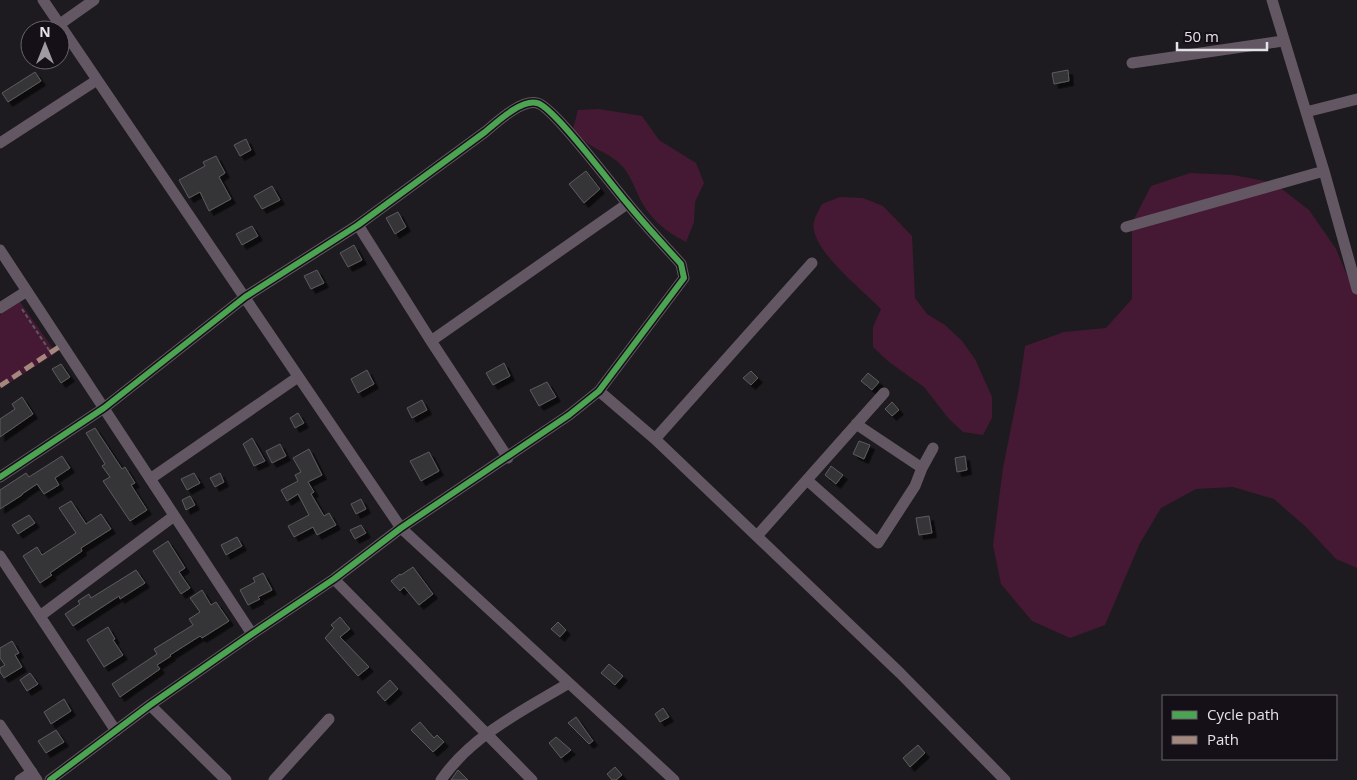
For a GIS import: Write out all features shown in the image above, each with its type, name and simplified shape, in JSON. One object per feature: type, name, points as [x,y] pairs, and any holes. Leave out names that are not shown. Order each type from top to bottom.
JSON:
[{"type":"street","points":[[43,0],[57,20]]},
{"type":"street","points":[[66,20],[94,0]]},
{"type":"street","points":[[1272,0],[1324,171],[1357,289]]},
{"type":"street","points":[[70,39],[401,528],[674,780]]},
{"type":"street","points":[[1132,63],[1283,41]]},
{"type":"street","points":[[0,143],[97,80]]},
{"type":"street","points":[[1306,112],[1357,99]]},
{"type":"street","points":[[0,477],[104,408],[245,298],[358,225],[502,118],[518,107],[530,102],[538,102],[559,120],[627,204],[681,264],[684,278],[599,391],[569,415],[508,458],[401,528],[334,579],[150,706],[50,780]]},
{"type":"street","points":[[1126,227],[1324,171]]},
{"type":"street","points":[[431,341],[627,204]]},
{"type":"street","points":[[358,225],[508,458]]},
{"type":"street","points":[[1345,249],[1357,246]]},
{"type":"street","points":[[0,250],[252,634]]},
{"type":"street","points":[[655,439],[812,263]]},
{"type":"street","points":[[0,308],[27,291]]},
{"type":"street","points":[[150,478],[298,377]]},
{"type":"street","points":[[599,391],[655,439],[900,673],[1001,779]]},
{"type":"street","points":[[757,536],[884,393]]},
{"type":"street","points":[[856,424],[922,468]]},
{"type":"street","points":[[807,480],[878,543],[915,486],[933,448]]},
{"type":"street","points":[[40,616],[174,516]]},
{"type":"street","points":[[0,556],[116,731]]},
{"type":"street","points":[[334,579],[532,780]]},
{"type":"street","points":[[440,780],[486,733],[569,683]]},
{"type":"street","points":[[150,706],[226,780]]},
{"type":"street","points":[[274,780],[329,719]]},
{"type":"street","points":[[0,725],[34,776],[20,780]]},
{"type":"path","points":[[20,308],[51,353]]},
{"type":"shaded area","points":[[599,109],[642,116],[659,140],[696,163],[704,183],[695,202],[694,222],[686,242],[665,229],[653,218],[643,205],[629,175],[620,164],[587,143],[573,129],[578,110]]},
{"type":"shaded area","points":[[1190,173],[1233,175],[1274,183],[1309,210],[1336,249],[1352,287],[1357,294],[1357,568],[1336,559],[1307,528],[1274,499],[1233,487],[1196,489],[1161,508],[1140,543],[1105,625],[1070,638],[1032,621],[1001,584],[993,545],[1003,468],[1019,388],[1025,346],[1064,332],[1106,328],[1132,299],[1132,223],[1151,186]]},
{"type":"shaded area","points":[[840,197],[863,198],[883,206],[912,236],[915,298],[927,314],[945,325],[962,341],[975,359],[992,397],[992,418],[983,435],[963,432],[949,419],[924,387],[889,362],[873,347],[873,327],[881,309],[828,256],[814,232],[816,215],[822,204]]},
{"type":"shaded area","points":[[20,302],[56,353],[0,389],[0,315]]},
{"type":"building","points":[[1068,70],[1069,81],[1054,84],[1052,73]]},
{"type":"building","points":[[35,72],[41,81],[8,102],[2,93]]},
{"type":"building","points":[[246,139],[251,150],[240,156],[234,145]]},
{"type":"building","points":[[216,156],[225,173],[219,177],[231,199],[209,211],[200,192],[189,198],[179,180],[205,166],[203,162]]},
{"type":"building","points":[[586,171],[600,189],[584,203],[569,184]]},
{"type":"building","points":[[272,186],[280,200],[262,209],[254,196]]},
{"type":"building","points":[[398,212],[406,227],[395,234],[386,218]]},
{"type":"building","points":[[252,226],[258,236],[242,245],[236,234]]},
{"type":"building","points":[[354,245],[362,260],[348,267],[340,253]]},
{"type":"building","points":[[317,270],[324,283],[311,289],[304,276]]},
{"type":"building","points":[[504,363],[510,376],[493,385],[486,373]]},
{"type":"building","points":[[61,364],[70,377],[61,383],[52,369]]},
{"type":"building","points":[[367,370],[374,384],[358,393],[351,379]]},
{"type":"building","points":[[751,371],[758,378],[751,385],[743,378]]},
{"type":"building","points":[[868,373],[879,382],[872,390],[861,381]]},
{"type":"building","points":[[547,382],[556,397],[539,406],[530,390]]},
{"type":"building","points":[[22,397],[33,414],[0,437],[0,419],[15,409],[12,404]]},
{"type":"building","points":[[422,400],[427,410],[412,418],[407,408]]},
{"type":"building","points":[[892,402],[899,410],[892,416],[885,409]]},
{"type":"building","points":[[298,413],[304,423],[295,428],[290,418]]},
{"type":"building","points":[[95,428],[122,469],[125,467],[135,483],[131,485],[147,510],[130,521],[103,481],[110,477],[102,466],[105,464],[86,433]]},
{"type":"building","points":[[252,438],[265,461],[254,466],[243,444]]},
{"type":"building","points":[[859,441],[870,445],[864,459],[853,454]]},
{"type":"building","points":[[280,444],[286,456],[272,463],[266,451]]},
{"type":"building","points":[[309,449],[322,475],[308,482],[314,492],[311,494],[324,516],[329,513],[336,525],[317,535],[313,527],[294,537],[288,526],[309,515],[298,494],[287,501],[281,490],[298,481],[295,475],[301,472],[293,458]]},
{"type":"building","points":[[429,452],[439,471],[421,481],[410,461]]},
{"type":"building","points":[[62,456],[70,468],[55,478],[59,485],[44,494],[37,484],[0,509],[0,490],[26,473],[29,477]]},
{"type":"building","points":[[965,456],[967,470],[957,472],[955,458]]},
{"type":"building","points":[[831,466],[843,475],[836,484],[825,475]]},
{"type":"building","points":[[194,473],[200,483],[187,490],[181,479]]},
{"type":"building","points":[[220,473],[224,482],[215,487],[210,478]]},
{"type":"building","points":[[190,496],[195,505],[186,510],[182,500]]},
{"type":"building","points":[[361,499],[366,509],[356,514],[351,504]]},
{"type":"building","points":[[71,501],[86,524],[101,514],[111,529],[81,548],[82,551],[50,573],[52,575],[40,583],[23,556],[37,547],[42,555],[76,533],[59,508]]},
{"type":"building","points":[[29,515],[35,523],[18,534],[12,525]]},
{"type":"building","points":[[929,516],[932,533],[919,535],[916,518]]},
{"type":"building","points":[[361,525],[366,533],[355,539],[350,530]]},
{"type":"building","points":[[237,537],[242,546],[226,555],[221,545]]},
{"type":"building","points":[[168,541],[185,568],[179,572],[190,588],[181,594],[153,551]]},
{"type":"building","points":[[413,567],[433,594],[419,605],[404,587],[400,591],[391,581]]},
{"type":"building","points":[[136,570],[145,583],[120,599],[119,596],[73,626],[65,614],[80,604],[78,601],[89,594],[91,598]]},
{"type":"building","points":[[263,573],[272,590],[248,605],[240,590],[255,582],[253,578]]},
{"type":"building","points":[[202,590],[211,605],[216,602],[229,621],[170,655],[157,665],[160,669],[120,697],[112,684],[157,654],[154,649],[193,625],[189,619],[200,612],[190,598]]},
{"type":"building","points":[[340,617],[350,629],[340,637],[369,667],[358,676],[325,638],[334,628],[331,625]]},
{"type":"building","points":[[558,622],[566,630],[560,637],[551,629]]},
{"type":"building","points":[[108,627],[115,639],[113,640],[123,655],[104,667],[87,640]]},
{"type":"building","points":[[12,641],[19,653],[15,655],[22,667],[4,678],[0,672],[0,668],[5,665],[0,658],[0,648]]},
{"type":"building","points":[[609,664],[623,676],[615,685],[601,673]]},
{"type":"building","points":[[30,673],[38,684],[27,691],[20,680]]},
{"type":"building","points":[[390,680],[398,689],[385,701],[377,692]]},
{"type":"building","points":[[64,699],[71,711],[51,724],[44,712]]},
{"type":"building","points":[[663,708],[669,717],[660,722],[655,714]]},
{"type":"building","points":[[576,717],[593,741],[589,744],[568,723]]},
{"type":"building","points":[[420,722],[434,738],[437,735],[444,742],[433,752],[411,730]]},
{"type":"building","points":[[56,730],[64,742],[46,753],[38,741]]},
{"type":"building","points":[[556,737],[571,750],[561,758],[549,743]]},
{"type":"building","points":[[918,745],[925,753],[910,767],[903,758]]},
{"type":"building","points":[[615,767],[622,775],[616,780],[612,780],[607,774]]},
{"type":"building","points":[[458,770],[468,780],[451,780]]},
{"type":"marked path","points":[[0,386],[62,345]]},
{"type":"cycle path","points":[[0,477],[104,408],[245,297],[358,225],[509,113],[524,105],[537,103],[556,118],[681,264],[684,278],[599,391],[569,415],[401,528],[334,579],[150,705],[50,780]]}]
